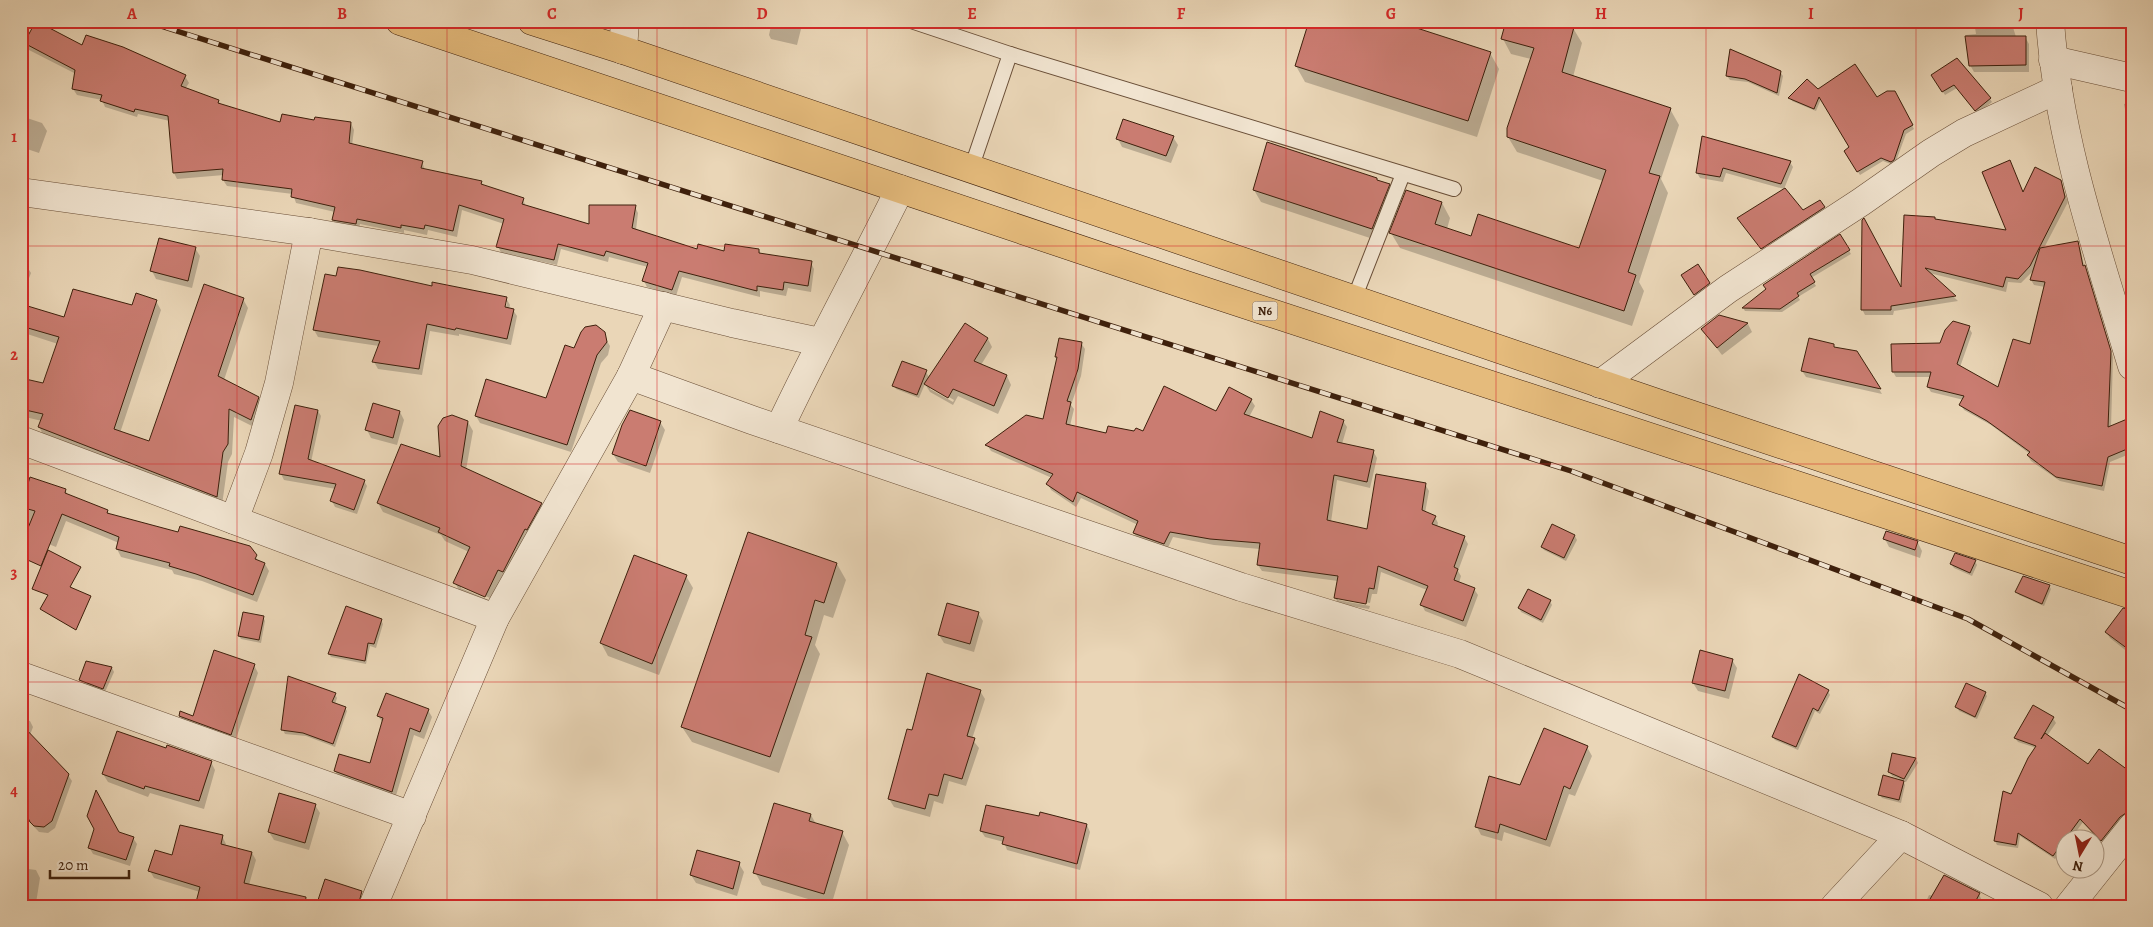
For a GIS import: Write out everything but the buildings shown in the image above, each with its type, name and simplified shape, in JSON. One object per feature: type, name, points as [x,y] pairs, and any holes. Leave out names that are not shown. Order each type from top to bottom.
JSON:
[{"type":"highway","name":"N6","points":[[400,21],[1183,284],[2132,595]]},
{"type":"highway","points":[[532,21],[623,50],[1600,384],[2132,562]]},
{"type":"street","points":[[623,50],[625,21]]},
{"type":"street","points":[[2050,21],[2053,60],[2068,150],[2132,366]]},
{"type":"street","points":[[2053,60],[2132,78]]},
{"type":"street","points":[[1600,384],[1728,288],[1862,202],[1931,153],[1964,133],[2058,89]]},
{"type":"street","points":[[779,429],[820,342],[870,250],[900,189]]},
{"type":"street","points":[[21,192],[309,232],[472,260],[732,323],[820,342]]},
{"type":"street","points":[[234,520],[258,453],[279,383],[309,232]]},
{"type":"street","points":[[374,906],[496,618],[631,376],[663,306]]},
{"type":"street","points":[[631,376],[779,429],[1241,587],[1460,654],[1901,835],[2039,906]]},
{"type":"street","points":[[21,440],[496,618]]},
{"type":"street","points":[[21,676],[412,816]]},
{"type":"street","points":[[2069,906],[2132,827]]},
{"type":"street","points":[[1835,906],[1901,835]]},
{"type":"lane","points":[[911,21],[1010,54],[1454,189]]},
{"type":"lane","points":[[971,169],[1010,54]]},
{"type":"lane","points":[[1354,299],[1403,174]]},
{"type":"railway","points":[[145,21],[1571,471],[1968,619],[2132,710]]}]
